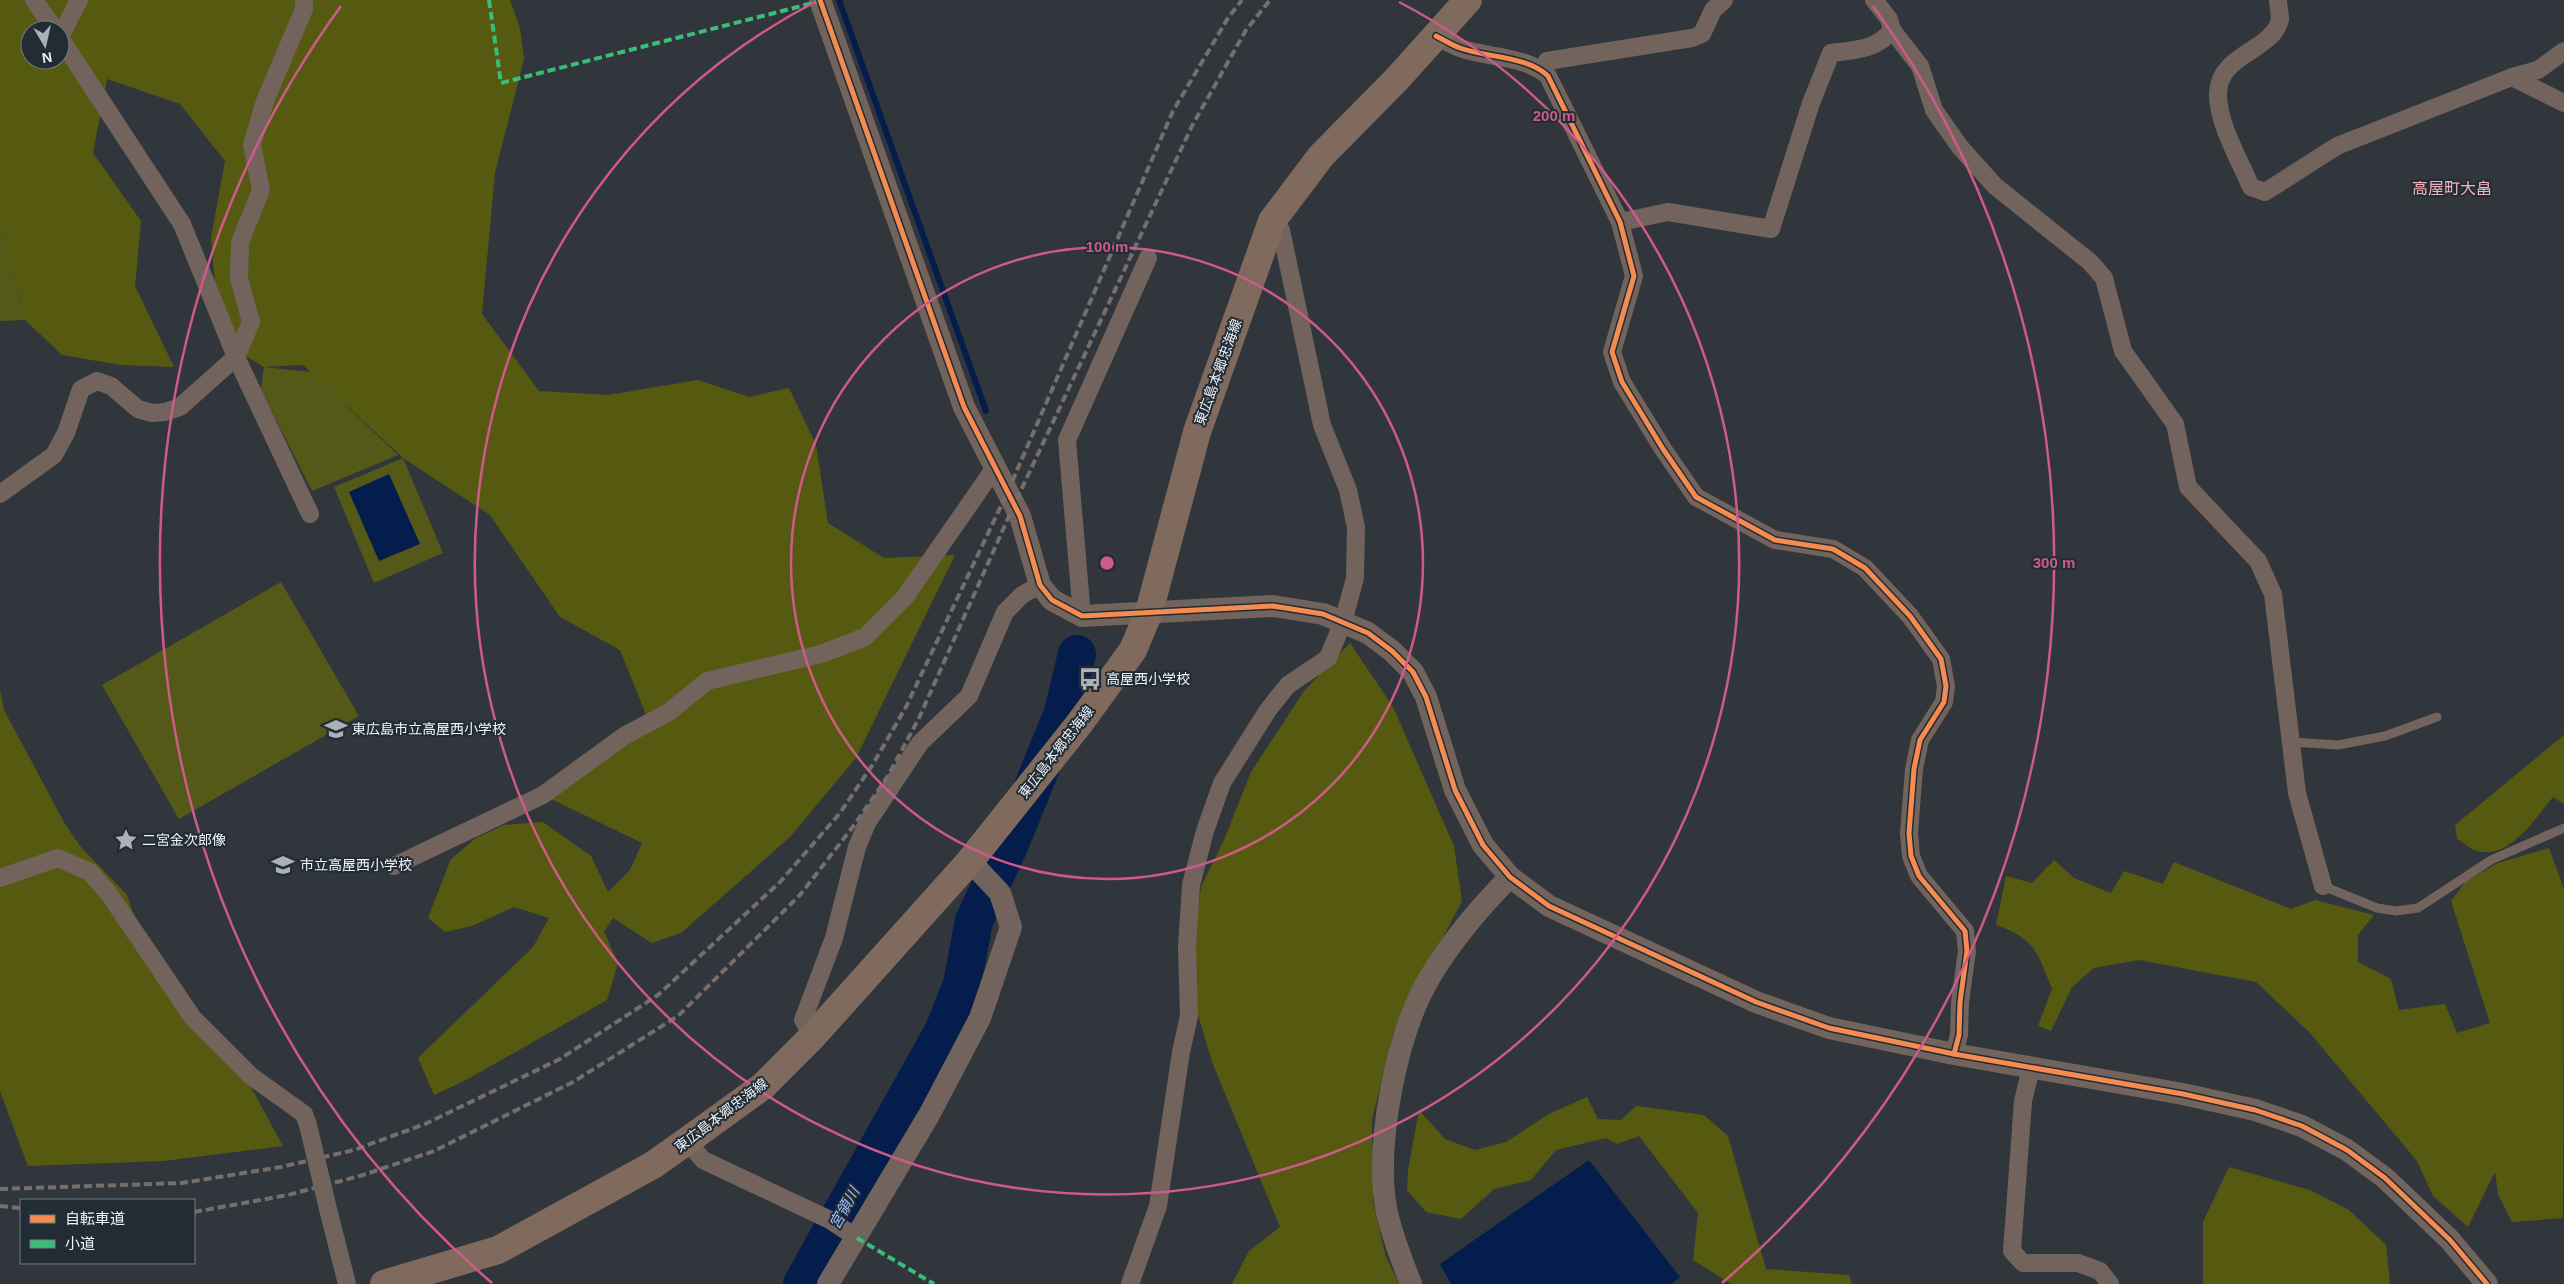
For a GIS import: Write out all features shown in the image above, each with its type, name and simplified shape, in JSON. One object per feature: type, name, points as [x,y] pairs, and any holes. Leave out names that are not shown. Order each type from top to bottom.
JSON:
[{"type":"main road","name":"東広島本郷忠海線","points":[[384,1284],[498,1250],[653,1165],[687,1141],[763,1086],[814,1036],[970,861],[1079,724],[1128,658],[1150,612],[1197,432],[1272,220],[1321,156],[1468,0]]},
{"type":"street","points":[[34,0],[48,20]]},
{"type":"street","points":[[69,20],[79,0]]},
{"type":"street","points":[[0,494],[54,455],[66,433],[81,389],[97,381],[112,386],[138,409],[152,413],[165,412],[180,407],[236,357],[251,322],[239,278],[240,242],[261,190],[252,145],[264,101],[304,9],[304,0]]},
{"type":"street","points":[[820,0],[964,407],[994,469],[1020,516],[1040,585],[1052,600],[1082,616],[1273,606],[1323,614],[1368,633],[1392,651],[1413,672],[1426,697],[1455,790],[1483,845],[1510,877],[1549,906],[1756,1002],[1829,1028],[1954,1054],[2183,1094],[2255,1110],[2302,1126],[2347,1150],[2385,1178],[2450,1240],[2487,1284]]},
{"type":"street","points":[[1542,70],[1547,61],[1692,38],[1702,34],[1713,10],[1724,0]]},
{"type":"street","points":[[1874,0],[1889,19],[1892,30],[1920,66],[1934,110],[1960,147],[1994,186],[2090,262],[2104,278],[2124,351],[2175,424],[2188,487],[2258,561],[2273,594],[2297,793],[2323,886]]},
{"type":"street","points":[[2278,0],[2280,19],[2275,30],[2258,46],[2236,59],[2225,71],[2218,91],[2219,112],[2251,187],[2265,192],[2336,146],[2512,77],[2538,70],[2564,50]]},
{"type":"street","points":[[1620,222],[1668,212],[1771,229],[1811,103],[1832,52],[1869,48],[1885,39],[1892,30]]},
{"type":"street","points":[[1436,36],[1460,48],[1542,70],[1548,76],[1620,222],[1634,276],[1612,352],[1622,382],[1663,449],[1696,497],[1775,540],[1833,549],[1864,568],[1910,616],[1940,660],[1946,686],[1944,702],[1920,740],[1914,769],[1909,833],[1911,856],[1919,876],[1965,931],[1967,951],[1960,1002],[1960,1035],[1954,1054]]},
{"type":"street","points":[[70,52],[182,224],[236,357],[310,514]]},
{"type":"street","points":[[2512,77],[2564,103]]},
{"type":"street","points":[[1130,1284],[1158,1206],[1181,1052],[1189,1016],[1187,946],[1191,885],[1205,831],[1222,783],[1268,710],[1288,685],[1328,658],[1343,622],[1355,578],[1356,527],[1348,490],[1322,426],[1281,230],[1272,220]]},
{"type":"street","points":[[1082,616],[1067,440],[1148,258]]},
{"type":"street","points":[[394,866],[543,795],[624,736],[669,712],[707,681],[821,654],[865,637],[905,597],[994,469]]},
{"type":"street","points":[[814,1036],[803,1020],[834,938],[858,847],[867,823],[920,744],[968,696],[1005,612],[1022,595],[1040,585]]},
{"type":"street","points":[[0,878],[58,858],[90,872],[109,894],[193,1018],[251,1076],[304,1114],[348,1284]]},
{"type":"street","points":[[828,1284],[843,1229],[929,1115],[980,1018],[1011,927],[1000,893],[970,861]]},
{"type":"street","points":[[1411,1284],[1386,1209],[1383,1173],[1390,1092],[1406,1032],[1429,978],[1457,936],[1510,877]]},
{"type":"street","points":[[2031,1068],[2023,1101],[2012,1251],[2023,1263],[2056,1261],[2078,1263],[2100,1271],[2110,1284]]},
{"type":"street","points":[[687,1141],[703,1160],[843,1229]]},
{"type":"lane","points":[[2292,742],[2338,745],[2384,736],[2437,717]]},
{"type":"lane","points":[[2323,886],[2376,908],[2396,911],[2418,908],[2491,860],[2564,828]]},
{"type":"green space","points":[[0,226],[25,320],[0,321]]},
{"type":"green space","points":[[264,367],[311,372],[398,455],[312,491],[261,390]]},
{"type":"green space","points":[[403,458],[443,553],[374,583],[334,487]]},
{"type":"green space","points":[[281,582],[359,716],[179,819],[102,685]]},
{"type":"shaded area","points":[[0,0],[510,0],[520,28],[524,59],[495,173],[482,314],[539,391],[608,395],[698,380],[749,397],[789,388],[816,445],[828,523],[884,558],[955,555],[856,758],[790,837],[681,933],[652,943],[613,918],[604,932],[618,963],[607,1000],[466,1080],[434,1095],[418,1058],[533,947],[549,918],[514,907],[472,926],[445,932],[428,918],[451,859],[476,838],[504,825],[543,822],[591,856],[608,892],[630,870],[642,843],[543,795],[649,722],[620,650],[560,617],[490,515],[403,458],[303,365],[264,367],[220,341],[211,238],[225,161],[180,104],[107,79],[93,153],[141,221],[135,286],[174,367],[121,365],[62,355],[25,320],[0,226]]},
{"type":"shaded area","points":[[1350,643],[1393,707],[1454,846],[1462,901],[1393,1034],[1372,1120],[1373,1203],[1386,1257],[1399,1284],[1232,1284],[1249,1251],[1280,1227],[1212,1062],[1188,981],[1201,887],[1224,840],[1251,772],[1304,691]]},
{"type":"shaded area","points":[[0,689],[4,710],[65,824],[80,846],[127,895],[144,945],[240,1067],[283,1146],[163,1161],[28,1166],[0,1091]]},
{"type":"shaded area","points":[[2564,735],[2564,804],[2553,797],[2521,835],[2500,849],[2489,852],[2477,851],[2457,839],[2455,825]]},
{"type":"shaded area","points":[[2549,848],[2564,889],[2563,1218],[2512,1222],[2498,1194],[2495,1172],[2468,1227],[2433,1196],[2417,1161],[2310,1033],[2256,982],[2139,960],[2094,968],[2072,987],[2051,1031],[2038,1026],[2052,989],[2043,966],[2027,942],[2009,930],[1996,925],[2006,876],[2032,883],[2054,860],[2074,878],[2111,893],[2124,871],[2163,884],[2174,862],[2291,909],[2315,900],[2374,915],[2358,935],[2358,962],[2391,979],[2399,1010],[2445,1004],[2457,1033],[2490,1023],[2451,901],[2465,882],[2498,863]]},
{"type":"shaded area","points":[[1587,1097],[1598,1119],[1621,1120],[1636,1106],[1704,1115],[1728,1136],[1766,1269],[1849,1275],[1852,1284],[1731,1284],[1693,1260],[1698,1213],[1639,1136],[1617,1144],[1606,1138],[1556,1150],[1531,1180],[1494,1189],[1461,1219],[1426,1212],[1407,1190],[1408,1170],[1419,1110],[1445,1139],[1475,1150],[1506,1142],[1549,1114]]},
{"type":"shaded area","points":[[2229,1167],[2310,1190],[2349,1210],[2386,1245],[2390,1284],[2203,1284],[2203,1222]]},
{"type":"water","points":[[389,474],[420,544],[379,561],[349,492]]},
{"type":"water","points":[[1589,1160],[1680,1277],[1671,1284],[1451,1284],[1440,1264]]},
{"type":"waterway","points":[[839,0],[986,411]]},
{"type":"waterway","name":"宮領川","points":[[802,1284],[944,1030],[962,984],[974,921],[1009,846],[1063,713],[1077,654]]},
{"type":"railway","points":[[0,1189],[182,1183],[281,1167],[354,1150],[425,1124],[560,1059],[658,995],[780,882],[840,813],[873,764],[906,707],[1008,491],[1173,111],[1228,18],[1242,0]]},
{"type":"railway","points":[[195,1212],[288,1195],[363,1175],[434,1151],[573,1082],[678,1016],[800,895],[855,824],[888,776],[919,718],[1014,505],[1192,126],[1246,30],[1270,0]]},
{"type":"railway","points":[[0,1206],[20,1208]]},
{"type":"marked path","points":[[489,0],[501,83],[825,0]]},
{"type":"marked path","points":[[857,1238],[934,1284]]},
{"type":"cycle path","points":[[820,0],[964,407],[1020,516],[1040,585],[1052,600],[1082,616],[1273,606],[1323,614],[1368,633],[1392,651],[1413,672],[1426,697],[1455,790],[1483,845],[1510,877],[1549,906],[1756,1002],[1829,1028],[1954,1054],[2183,1094],[2255,1110],[2302,1126],[2347,1150],[2385,1178],[2450,1240],[2487,1284]]},
{"type":"cycle path","points":[[1436,36],[1460,48],[1518,61],[1539,69],[1548,76],[1620,222],[1634,276],[1612,352],[1622,382],[1663,449],[1696,497],[1775,540],[1833,549],[1865,568],[1910,616],[1941,659],[1946,686],[1944,702],[1920,740],[1914,769],[1909,833],[1911,856],[1919,876],[1965,931],[1967,951],[1960,1002],[1959,1035],[1954,1054]]},
{"type":"place","name":"高屋西小学校","points":[[1090,679]]},
{"type":"place","name":"東広島市立高屋西小学校","points":[[336,729]]},
{"type":"place","name":"二宮金次郎像","points":[[126,840]]},
{"type":"place","name":"市立高屋西小学校","points":[[283,865]]},
{"type":"district","name":"高屋町大畠","points":[[2452,188]]}]
